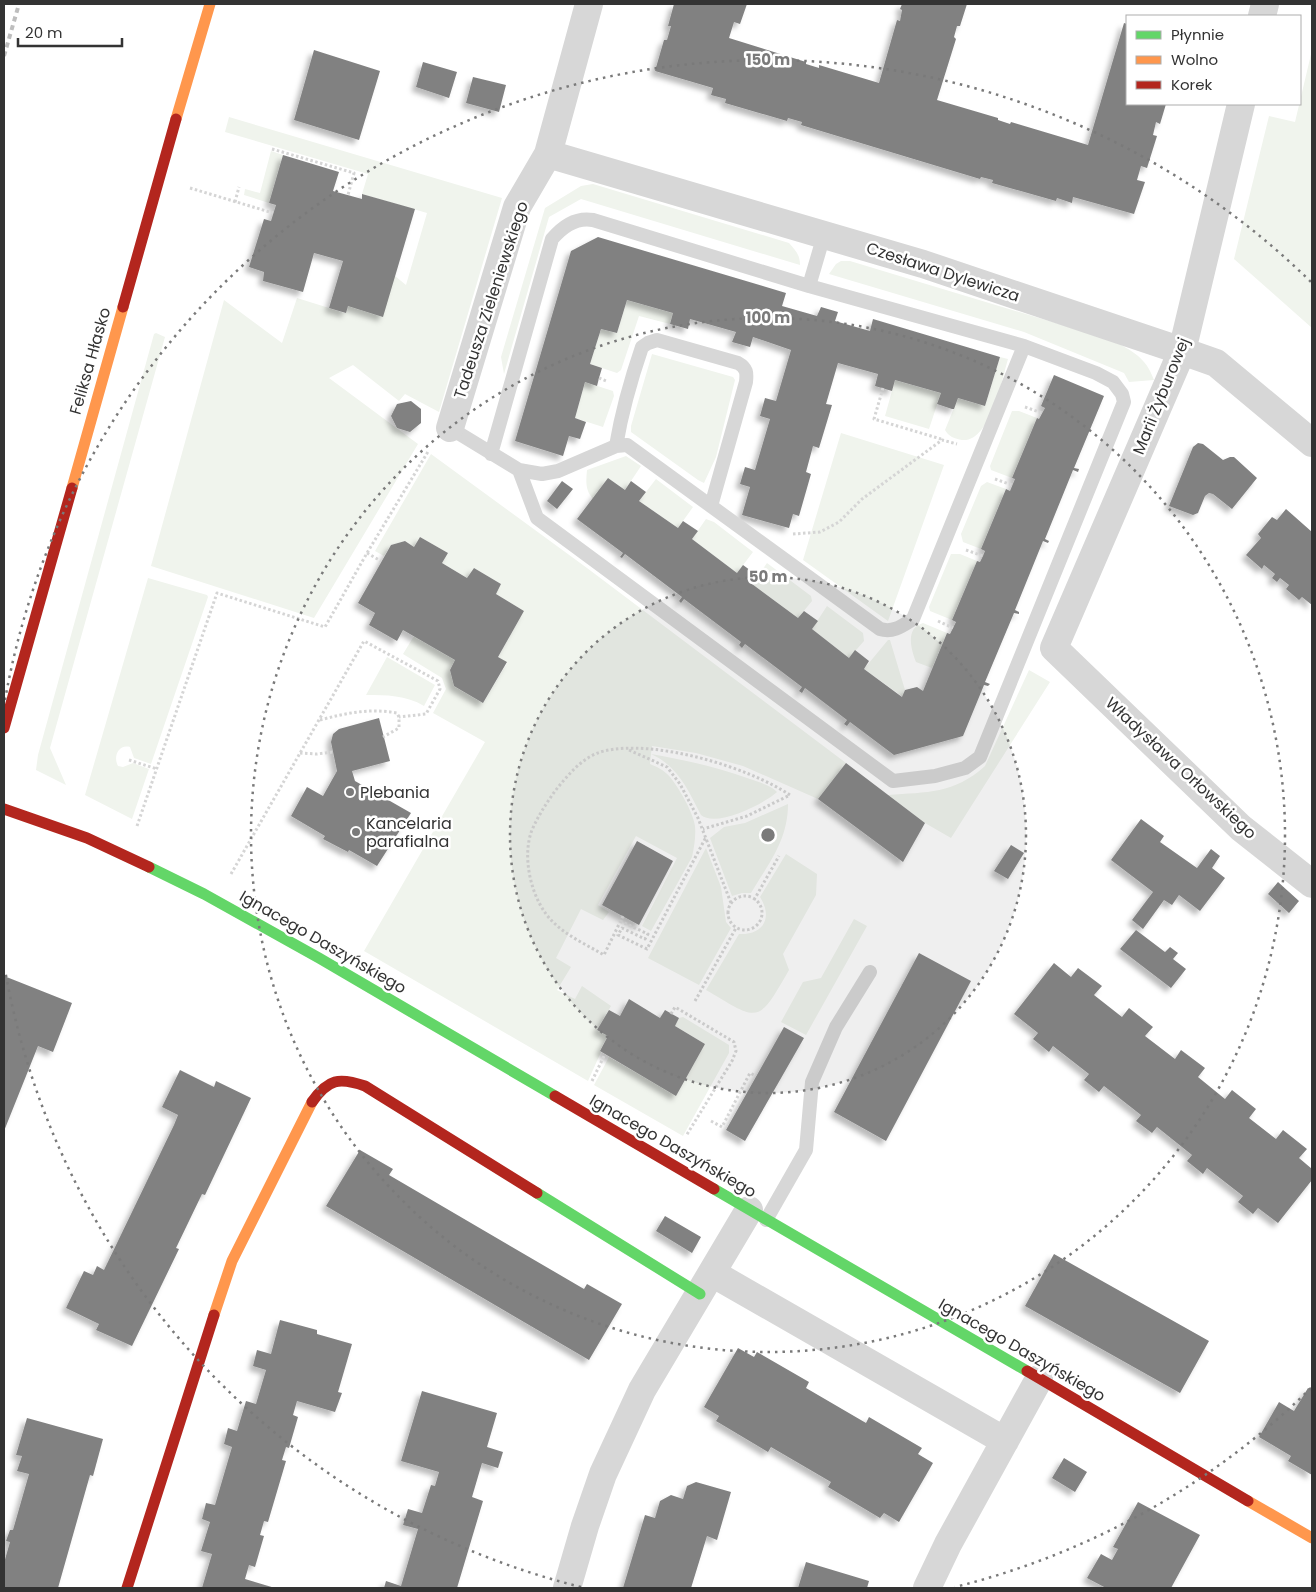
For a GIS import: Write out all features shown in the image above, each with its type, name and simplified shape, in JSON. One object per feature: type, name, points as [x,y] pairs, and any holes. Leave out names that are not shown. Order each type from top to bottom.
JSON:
[{"type":"street","name":"Feliksa Hłasko","points":[[4,728],[166,152],[210,4]]},
{"type":"street","name":"Tadeusza Zieleniewskiego","points":[[450,428],[517,207],[548,154],[589,4]]},
{"type":"street","name":"Marii Żyburowej","points":[[1054,648],[1182,351],[1241,105]]},
{"type":"street","name":"Czesława Dylewicza","points":[[548,154],[923,264],[1216,363],[1312,443]]},
{"type":"street","name":"Władysława Orłowskiego","points":[[1054,648],[1241,828],[1312,884]]},
{"type":"street","name":"Ignacego Daszyńskiego","points":[[4,809],[46,822],[148,864],[209,896],[320,958],[1312,1538]]},
{"type":"street","points":[[127,1588],[232,1262],[311,1103],[319,1090],[327,1083],[338,1079],[350,1080],[365,1086],[706,1284],[1005,1441]]},
{"type":"street","points":[[567,1588],[584,1526],[620,1436],[642,1390],[706,1284],[758,1215]]},
{"type":"street","points":[[927,1588],[948,1544],[1039,1379]]},
{"type":"lane","points":[[491,454],[552,239],[570,224],[583,218],[809,286],[1024,346],[1096,373],[1113,382],[1122,394],[1124,402],[980,757],[965,768],[905,781],[892,781],[537,518],[519,470]]},
{"type":"lane","points":[[809,286],[824,235]]},
{"type":"lane","points":[[616,446],[622,408],[628,388],[642,347],[648,343],[657,340],[744,366],[747,372],[746,382],[711,506]]},
{"type":"lane","points":[[450,428],[519,470],[542,474],[558,470],[616,446],[627,446],[880,629],[886,630],[901,627],[913,620],[1024,346]]},
{"type":"lane","points":[[758,1215],[806,1150],[812,1082],[836,1027],[870,972]]},
{"type":"path","points":[[272,149],[354,173],[348,195]]},
{"type":"path","points":[[186,187],[273,213]]},
{"type":"path","points":[[235,202],[239,187]]},
{"type":"path","points":[[883,388],[874,419],[981,452]]},
{"type":"path","points":[[1018,404],[1042,413]]},
{"type":"path","points":[[136,830],[216,592],[325,627],[427,451],[450,428]]},
{"type":"path","points":[[755,538],[820,532],[839,522],[862,499],[942,440]]},
{"type":"path","points":[[990,477],[1012,486]]},
{"type":"path","points":[[961,548],[983,556]]},
{"type":"path","points":[[367,553],[381,562]]},
{"type":"path","points":[[229,880],[300,753],[364,641],[438,681],[440,689],[426,714],[400,717],[397,714],[374,710],[350,712],[319,720]]},
{"type":"path","points":[[384,737],[400,728],[400,717]]},
{"type":"path","points":[[623,916],[604,955],[568,934],[546,915],[534,893],[527,857],[531,832],[545,806],[566,778],[584,760],[603,751],[626,749],[651,750],[705,760],[751,774],[790,795],[747,816],[703,829]]},
{"type":"path","points":[[626,749],[667,767],[680,784],[703,829],[731,904]]},
{"type":"path","points":[[300,753],[317,754],[333,752]]},
{"type":"path","points":[[130,760],[157,769]]},
{"type":"path","points":[[620,921],[648,934],[645,939],[622,928],[618,935],[647,949],[706,837]]},
{"type":"path","points":[[754,900],[779,856]]},
{"type":"path","points":[[745,896],[754,900],[758,903],[762,913],[759,923],[751,929],[736,928],[728,914],[731,904],[745,896]]},
{"type":"path","points":[[695,1001],[736,928]]},
{"type":"path","points":[[671,1014],[675,1007],[734,1042],[736,1047],[732,1061],[682,1142]]},
{"type":"path","points":[[589,1088],[605,1054]]},
{"type":"path","points":[[711,1121],[722,1127],[750,1073],[756,1076]]},
{"type":"shaded area","points":[[1312,50],[1312,328],[1234,259],[1269,116],[1295,122],[1299,105],[1301,105],[1301,97]]},
{"type":"shaded area","points":[[229,117],[502,198],[439,412],[405,394],[399,401],[353,365],[329,378],[418,444],[314,618],[151,566],[224,300],[282,343],[297,298],[345,313],[348,306],[395,276],[406,285],[427,213],[362,194],[368,174],[225,132]]},
{"type":"shaded area","points":[[271,151],[283,155],[269,203],[244,195],[245,189],[260,193]]},
{"type":"shaded area","points":[[593,184],[789,243],[797,253],[800,265],[581,199],[549,217],[504,374],[501,357],[545,208],[581,186]]},
{"type":"shaded area","points":[[841,261],[850,261],[1112,340],[1132,351],[1142,360],[1151,372],[1154,380],[1129,382],[1124,373],[1024,332],[829,274],[836,264]]},
{"type":"shaded area","points":[[627,300],[673,313],[670,324],[639,316],[621,370],[617,373],[590,364],[601,329],[617,333]]},
{"type":"shaded area","points":[[154,334],[165,337],[50,748],[66,785],[36,770],[38,755]]},
{"type":"shaded area","points":[[652,354],[733,377],[735,380],[716,457],[704,483],[631,432],[631,426]]},
{"type":"shaded area","points":[[1000,357],[1008,359],[998,394],[987,421],[972,438],[962,440],[952,437],[945,430],[958,398],[985,406]]},
{"type":"shaded area","points":[[895,380],[941,393],[929,429],[885,416]]},
{"type":"shaded area","points":[[585,382],[613,391],[614,396],[603,427],[575,418]]},
{"type":"shaded area","points":[[1012,411],[1019,411],[1037,418],[1012,478],[991,470],[990,466]]},
{"type":"shaded area","points":[[841,433],[944,465],[888,621],[803,560]]},
{"type":"shaded area","points":[[431,454],[587,568],[846,763],[818,799],[743,766],[696,753],[652,746],[650,764],[670,777],[692,814],[695,826],[693,853],[651,931],[642,926],[677,858],[636,836],[598,905],[609,912],[603,920],[581,909],[556,958],[571,967],[557,990],[575,999],[582,986],[611,1006],[597,1030],[608,1036],[588,1081],[364,951],[485,742],[433,713],[446,689],[442,678],[403,654],[414,636],[455,660],[450,670],[454,686],[483,703],[507,663],[498,657],[524,611],[496,594],[501,584],[474,568],[467,578],[442,563],[448,553],[420,537],[414,547],[405,541],[391,545],[384,556],[375,551]]},
{"type":"shaded area","points":[[626,456],[641,466],[625,490],[608,478],[593,499],[587,489],[587,470]]},
{"type":"shaded area","points":[[656,479],[693,507],[678,528],[639,501]]},
{"type":"shaded area","points":[[987,482],[1006,489],[981,549],[963,542],[961,534],[981,486]]},
{"type":"shaded area","points":[[706,519],[714,522],[753,552],[737,573],[692,539]]},
{"type":"shaded area","points":[[951,554],[960,554],[977,561],[952,620],[930,611],[929,607]]},
{"type":"shaded area","points":[[767,563],[811,596],[812,601],[798,618],[752,584]]},
{"type":"shaded area","points":[[148,578],[207,595],[208,597],[151,764],[134,758],[130,747],[122,747],[116,755],[118,766],[123,767],[133,763],[149,769],[132,819],[85,795]]},
{"type":"shaded area","points":[[827,606],[863,633],[864,641],[849,658],[812,629]]},
{"type":"shaded area","points":[[923,623],[947,633],[932,668],[916,662],[912,651],[912,634],[917,626]]},
{"type":"shaded area","points":[[890,640],[905,690],[903,697],[864,669]]},
{"type":"shaded area","points":[[387,657],[435,685],[424,706],[403,698],[366,695]]},
{"type":"shaded area","points":[[1029,670],[1050,682],[951,838],[925,823],[888,795],[928,792],[951,787],[974,775],[985,766]]},
{"type":"shaded area","points":[[651,754],[689,761],[725,771],[764,784],[777,792],[740,813],[717,819],[708,818],[701,815],[687,788],[675,772]]},
{"type":"shaded area","points":[[788,804],[785,829],[776,851],[764,872],[751,893],[732,896],[710,838],[724,827],[745,823]]},
{"type":"shaded area","points":[[706,848],[721,887],[726,922],[731,928],[699,985],[648,958]]},
{"type":"shaded area","points":[[786,854],[817,874],[816,895],[783,954],[789,970],[763,1009],[755,1013],[747,1012],[706,990],[739,934],[748,934],[755,931],[764,923],[766,911],[760,897]]},
{"type":"shaded area","points":[[854,919],[867,926],[806,1035],[781,1022],[803,982],[821,978]]},
{"type":"shaded area","points":[[683,1017],[729,1045],[729,1053],[683,1136],[594,1085],[609,1057],[676,1095],[705,1044],[675,1026],[679,1018]]},
{"type":"building","points":[[674,4],[747,4],[740,24],[734,22],[729,38],[806,62],[806,64],[819,68],[819,65],[879,83],[897,20],[900,21],[902,4],[967,4],[960,26],[957,26],[954,37],[956,39],[937,100],[998,118],[998,120],[1010,124],[1011,122],[1088,145],[1124,23],[1126,24],[1126,105],[1166,105],[1160,124],[1156,122],[1153,135],[1157,136],[1147,168],[1141,166],[1137,180],[1145,182],[1134,214],[1073,197],[1072,203],[1057,198],[1056,201],[992,183],[993,180],[981,177],[980,179],[801,125],[802,122],[788,118],[787,121],[725,103],[726,99],[711,95],[713,88],[655,71],[664,40],[667,40],[671,26],[668,26]]},
{"type":"building","points":[[314,50],[380,71],[359,140],[294,120]]},
{"type":"building","points":[[423,62],[457,72],[449,98],[416,87]]},
{"type":"building","points":[[473,77],[506,85],[499,112],[466,103]]},
{"type":"building","points":[[283,155],[339,172],[333,191],[362,199],[362,194],[415,209],[383,317],[348,306],[346,313],[329,308],[343,261],[314,253],[303,292],[263,281],[264,272],[249,267],[264,219],[271,221],[276,205],[269,203]]},
{"type":"building","points":[[598,237],[786,293],[782,306],[817,316],[821,307],[838,312],[835,321],[870,331],[873,319],[1000,357],[985,406],[958,398],[954,409],[952,409],[937,404],[941,393],[895,380],[892,391],[875,386],[878,374],[838,363],[826,404],[832,405],[819,448],[813,446],[806,472],[811,474],[799,516],[793,514],[789,528],[742,515],[750,487],[740,484],[745,467],[755,470],[770,419],[760,416],[765,398],[776,401],[791,350],[753,337],[750,347],[732,342],[736,332],[690,319],[688,329],[670,324],[673,313],[627,300],[617,333],[601,329],[590,364],[602,368],[597,386],[585,382],[575,418],[586,422],[580,439],[569,436],[563,456],[515,441],[571,251]]},
{"type":"building","points":[[1054,375],[1104,396],[1074,468],[1079,469],[1078,472],[1073,470],[1045,539],[1049,541],[1048,543],[1043,541],[1015,610],[1019,614],[1014,613],[985,682],[990,684],[988,686],[984,685],[963,736],[894,755],[850,722],[847,726],[844,724],[847,720],[805,688],[802,693],[799,691],[802,687],[745,644],[742,648],[739,645],[741,642],[684,599],[681,603],[679,601],[682,597],[625,554],[622,558],[620,557],[623,553],[577,519],[608,478],[625,490],[631,481],[646,492],[639,501],[678,528],[683,521],[698,531],[692,539],[737,573],[743,565],[758,576],[752,584],[798,618],[804,611],[818,621],[812,629],[849,658],[855,650],[869,661],[864,669],[902,697],[905,690],[917,687],[923,691],[947,633],[950,634],[956,622],[952,620],[977,561],[980,562],[983,556],[985,551],[981,549],[1006,489],[1010,491],[1015,479],[1012,478],[1037,418],[1039,419],[1045,408],[1041,406]]},
{"type":"building","points":[[411,401],[421,409],[421,423],[410,432],[397,428],[391,416],[397,404]]},
{"type":"building","points":[[1198,443],[1203,444],[1223,460],[1234,457],[1257,478],[1232,509],[1209,493],[1205,496],[1198,513],[1193,515],[1169,506],[1193,447]]},
{"type":"building","points":[[562,481],[573,489],[557,509],[547,501]]},
{"type":"building","points":[[1286,509],[1312,532],[1312,605],[1302,597],[1299,600],[1286,589],[1289,585],[1280,578],[1277,582],[1272,578],[1275,574],[1264,565],[1262,569],[1246,555],[1261,538],[1258,534],[1272,517],[1277,520]]},
{"type":"building","points":[[420,537],[448,553],[442,563],[467,578],[474,568],[501,584],[496,594],[524,611],[498,657],[507,662],[483,703],[454,686],[450,670],[455,660],[403,630],[397,641],[369,625],[375,613],[358,603],[391,545],[405,541],[414,547]]},
{"type":"building","name":"Plebania","points":[[379,718],[390,761],[352,771],[355,781],[411,813],[377,866],[349,850],[348,852],[323,839],[325,836],[291,816],[307,787],[323,796],[337,771],[331,742],[333,734],[339,729]]},
{"type":"building","points":[[846,763],[925,823],[903,862],[818,799]]},
{"type":"building","points":[[1141,819],[1164,836],[1160,842],[1197,868],[1211,849],[1220,856],[1212,868],[1225,878],[1200,911],[1179,895],[1172,905],[1164,900],[1143,929],[1132,920],[1153,892],[1111,860]]},
{"type":"building","points":[[637,841],[673,861],[639,925],[602,905]]},
{"type":"building","points":[[1011,845],[1024,853],[1008,879],[994,871]]},
{"type":"building","points":[[1278,882],[1299,901],[1289,913],[1268,894]]},
{"type":"building","points":[[1136,930],[1165,952],[1170,947],[1178,953],[1173,959],[1186,969],[1171,988],[1120,949]]},
{"type":"building","points":[[919,953],[971,981],[886,1141],[834,1112]]},
{"type":"building","points":[[1054,963],[1071,977],[1078,968],[1102,986],[1094,995],[1122,1017],[1129,1008],[1153,1027],[1145,1036],[1175,1059],[1181,1050],[1205,1068],[1198,1077],[1225,1099],[1232,1090],[1256,1109],[1249,1118],[1276,1139],[1283,1130],[1307,1149],[1299,1158],[1312,1169],[1312,1180],[1278,1223],[1258,1208],[1253,1214],[1238,1202],[1243,1196],[1207,1168],[1203,1174],[1187,1161],[1192,1155],[1157,1127],[1152,1133],[1136,1121],[1141,1115],[1104,1086],[1099,1092],[1084,1080],[1089,1074],[1053,1046],[1049,1052],[1033,1039],[1038,1033],[1014,1014]]},
{"type":"building","points":[[4,976],[72,1003],[53,1052],[38,1046],[4,1131]]},
{"type":"building","points":[[629,999],[660,1018],[665,1010],[679,1018],[675,1026],[705,1044],[676,1096],[600,1051],[608,1036],[597,1030],[609,1010],[620,1016]]},
{"type":"building","points":[[784,1027],[804,1038],[745,1141],[726,1130]]},
{"type":"building","points":[[180,1070],[214,1087],[216,1081],[251,1098],[205,1195],[202,1194],[176,1248],[179,1249],[132,1346],[96,1330],[99,1324],[66,1308],[84,1271],[93,1275],[97,1266],[104,1270],[174,1125],[178,1115],[162,1107]]},
{"type":"building","points":[[360,1150],[393,1169],[389,1175],[584,1289],[587,1284],[622,1304],[589,1360],[326,1206]]},
{"type":"building","points":[[665,1216],[701,1237],[692,1253],[656,1231]]},
{"type":"building","points":[[1054,1254],[1209,1341],[1180,1393],[1025,1306]]},
{"type":"building","points":[[280,1320],[317,1330],[317,1334],[352,1344],[338,1392],[342,1393],[335,1412],[297,1401],[293,1415],[298,1417],[289,1448],[286,1447],[282,1460],[286,1461],[268,1522],[264,1521],[260,1535],[264,1536],[255,1567],[249,1565],[245,1579],[275,1588],[202,1588],[212,1554],[201,1551],[210,1522],[202,1519],[206,1503],[215,1505],[232,1447],[224,1444],[228,1428],[237,1431],[246,1401],[256,1404],[266,1370],[253,1366],[257,1350],[271,1354]]},
{"type":"building","points":[[738,1348],[754,1357],[757,1352],[809,1382],[806,1388],[866,1423],[869,1417],[922,1448],[918,1454],[933,1463],[899,1522],[884,1513],[880,1518],[828,1487],[831,1482],[771,1447],[768,1452],[716,1421],[719,1416],[704,1407]]},
{"type":"building","points":[[1308,1388],[1312,1390],[1312,1475],[1288,1461],[1291,1456],[1259,1437],[1279,1402],[1294,1411]]},
{"type":"building","points":[[422,1391],[497,1413],[487,1447],[503,1452],[498,1468],[482,1463],[472,1497],[483,1501],[457,1588],[384,1588],[386,1581],[401,1586],[418,1529],[403,1525],[408,1509],[422,1513],[431,1485],[435,1486],[439,1472],[401,1461]]},
{"type":"building","points":[[27,1418],[103,1439],[93,1476],[90,1475],[58,1588],[4,1588],[4,1563],[10,1542],[6,1541],[10,1530],[13,1530],[29,1474],[17,1471],[22,1456],[16,1455]]},
{"type":"building","points":[[1064,1458],[1087,1472],[1075,1492],[1052,1478]]},
{"type":"building","points":[[696,1482],[731,1492],[717,1540],[707,1536],[691,1588],[623,1588],[645,1515],[655,1518],[660,1501],[671,1495],[683,1499],[687,1486]]},
{"type":"building","points":[[1138,1502],[1200,1535],[1171,1588],[1106,1588],[1087,1578],[1101,1554],[1112,1560],[1118,1549],[1113,1547]]},
{"type":"building","points":[[806,1562],[869,1581],[867,1588],[798,1588]]},
{"type":"railway","points":[[4,56],[19,4]]},
{"type":"traffic: fast","points":[[149,867],[204,894],[319,958],[555,1096]]},
{"type":"traffic: fast","points":[[714,1189],[1027,1371]]},
{"type":"traffic: fast","points":[[537,1193],[700,1294]]},
{"type":"traffic: slow","points":[[176,119],[210,4]]},
{"type":"traffic: slow","points":[[72,488],[123,307]]},
{"type":"traffic: slow","points":[[214,1315],[232,1261],[312,1102]]},
{"type":"traffic: slow","points":[[1248,1501],[1312,1538]]},
{"type":"traffic: jam","points":[[123,307],[176,119]]},
{"type":"traffic: jam","points":[[4,728],[72,488]]},
{"type":"traffic: jam","points":[[4,809],[87,838],[149,867]]},
{"type":"traffic: jam","points":[[312,1102],[323,1089],[335,1082],[348,1081],[365,1086],[537,1193]]},
{"type":"traffic: jam","points":[[555,1096],[714,1189]]},
{"type":"traffic: jam","points":[[127,1588],[214,1315]]},
{"type":"traffic: jam","points":[[1027,1371],[1248,1501]]},
{"type":"place","name":"Plebania","points":[[350,792]]},
{"type":"place","name":"Kancelaria parafialna","points":[[356,832]]}]
